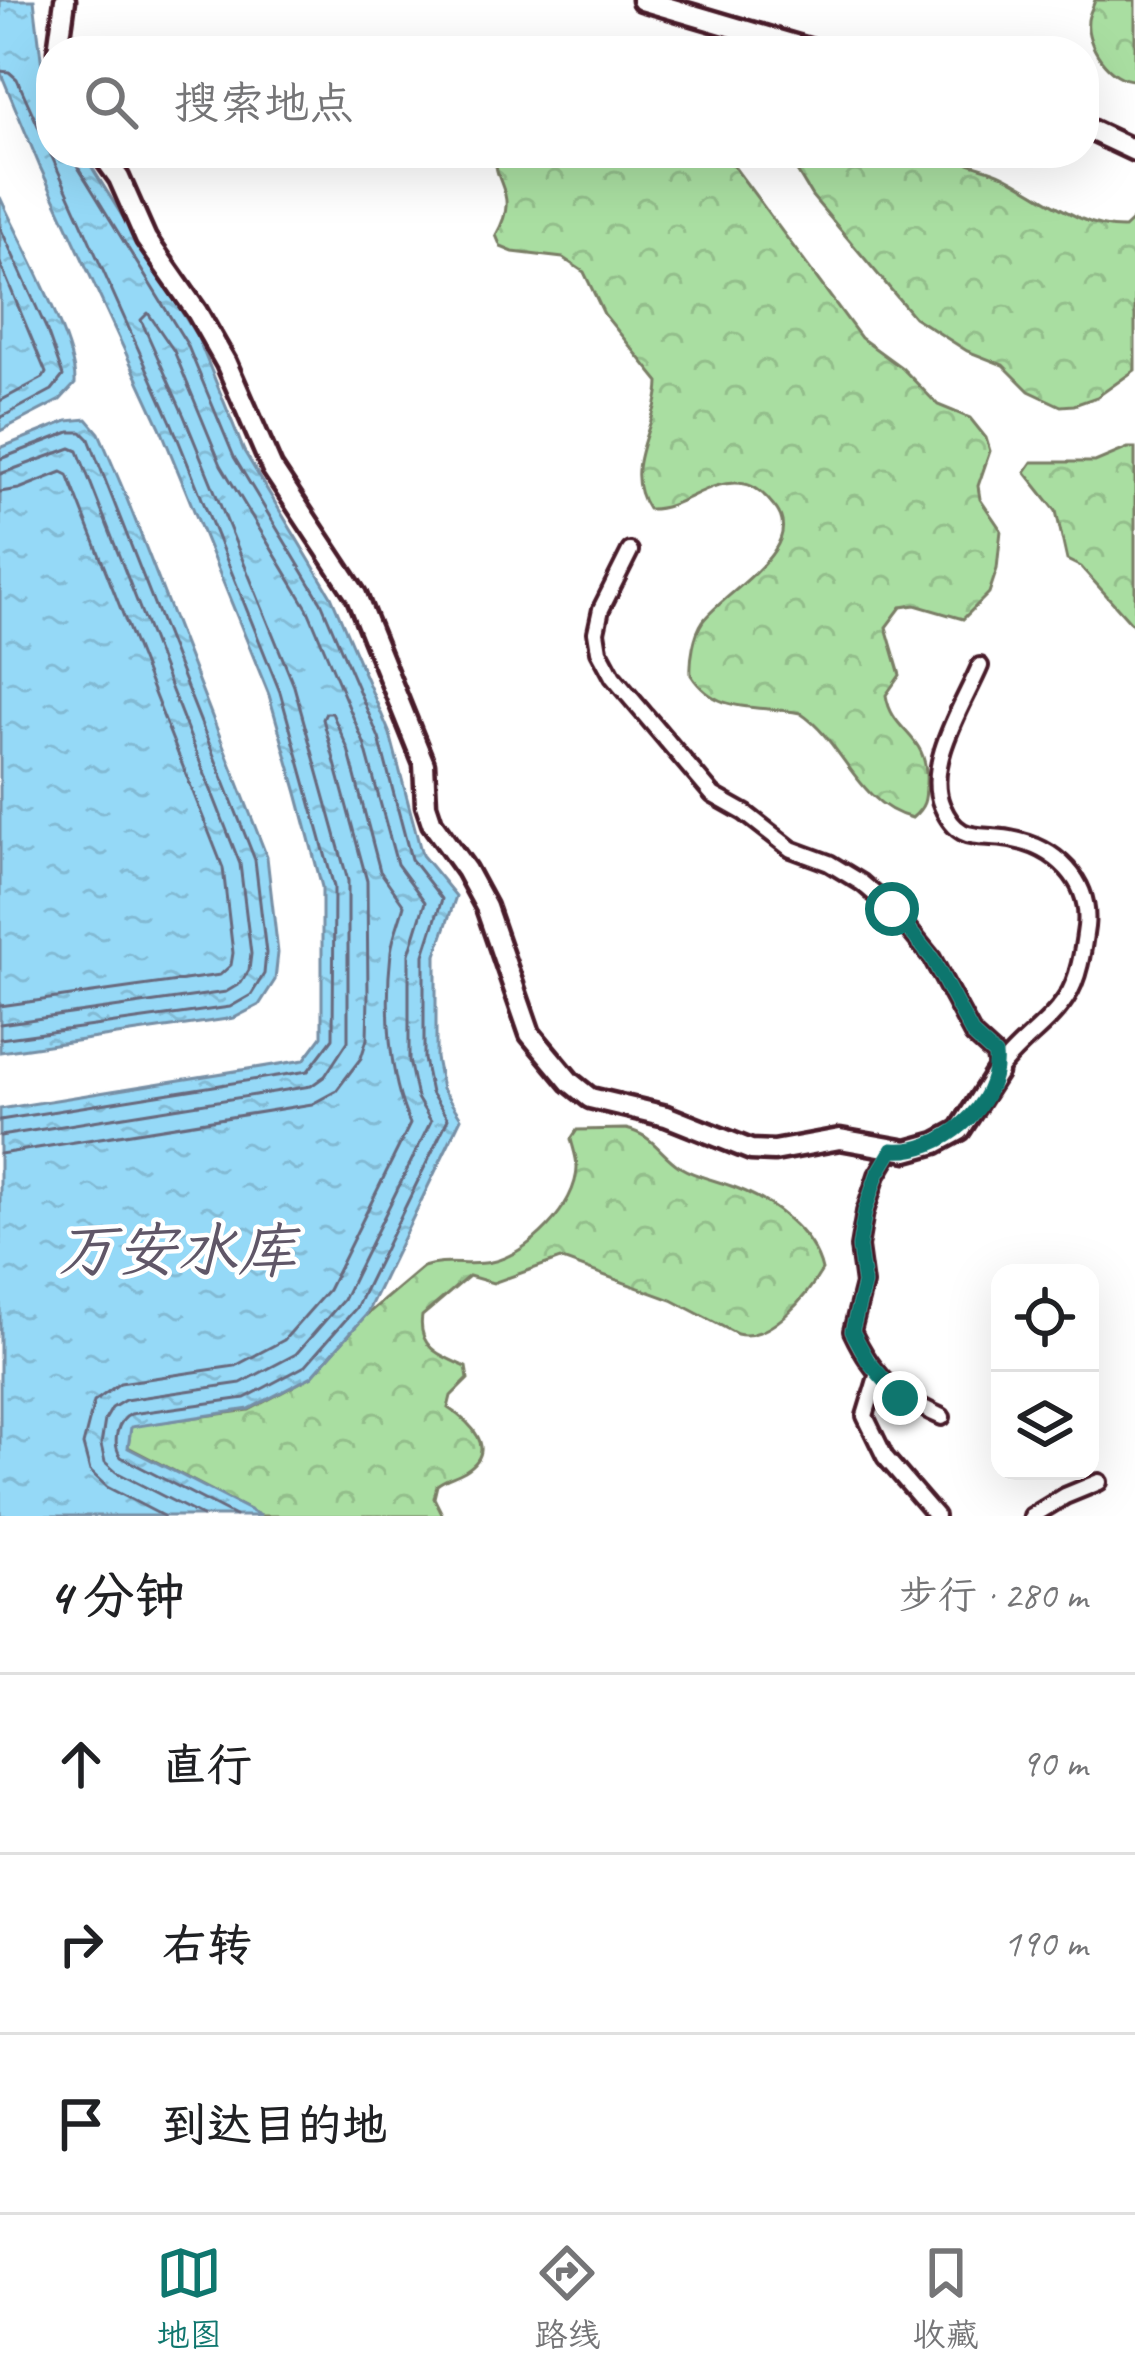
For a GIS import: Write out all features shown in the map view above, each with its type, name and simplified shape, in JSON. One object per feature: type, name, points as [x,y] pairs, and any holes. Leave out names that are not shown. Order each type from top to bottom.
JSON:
[{"type":"street","points":[[60,36],[65,0]]},
{"type":"street","points":[[642,0],[764,36]]},
{"type":"street","points":[[1099,134],[1135,151]]},
{"type":"street","points":[[111,168],[146,239],[188,297],[226,363],[272,468],[356,595],[424,764],[426,806],[432,823],[486,908],[530,1034],[590,1098],[666,1116],[751,1150],[774,1151],[840,1138],[907,1151],[960,1130],[1012,1051],[1068,996],[1088,906],[1082,885],[1060,861],[1009,838],[969,836],[955,826],[941,803],[938,779],[943,753],[980,666]]},
{"type":"street","points":[[630,551],[596,632],[599,651],[613,677],[713,795],[745,813],[771,837],[862,883],[892,909],[932,958],[973,1035],[995,1055],[997,1072]]},
{"type":"street","points":[[892,1150],[865,1211],[859,1247],[864,1284],[852,1331],[900,1398],[942,1417]]},
{"type":"street","points":[[878,1373],[865,1416],[885,1457],[936,1516]]},
{"type":"street","points":[[1032,1516],[1100,1482]]},
{"type":"green space","points":[[1095,0],[1135,0],[1135,80],[1108,68],[1099,56],[1099,36],[1090,36],[1088,20]]},
{"type":"green space","points":[[497,168],[735,168],[861,338],[902,368],[938,405],[970,418],[986,438],[990,451],[978,486],[980,499],[1001,530],[989,593],[963,619],[915,605],[901,607],[886,627],[900,675],[886,695],[925,767],[925,799],[912,818],[893,810],[863,786],[800,713],[726,703],[701,688],[691,675],[693,647],[703,621],[773,553],[782,522],[768,499],[745,484],[719,485],[673,505],[648,509],[640,493],[639,462],[659,382],[604,314],[584,272],[563,258],[501,247],[496,235],[506,199]]},
{"type":"green space","points":[[795,168],[983,168],[1092,223],[1124,228],[1135,218],[1135,370],[1097,397],[1074,405],[1061,406],[1029,391],[1003,365],[967,351],[914,317],[812,196]]},
{"type":"green space","points":[[1135,448],[1135,627],[1081,567],[1067,560],[1056,511],[1025,472],[1032,462],[1095,462]]},
{"type":"green space","points":[[626,1129],[649,1140],[686,1170],[762,1200],[800,1230],[822,1270],[786,1315],[762,1331],[737,1334],[672,1300],[560,1259],[493,1283],[469,1276],[422,1316],[427,1343],[466,1367],[468,1379],[451,1396],[448,1408],[472,1429],[481,1446],[475,1463],[437,1485],[434,1498],[443,1516],[261,1516],[128,1447],[131,1426],[249,1410],[312,1376],[366,1315],[423,1267],[491,1262],[520,1250],[569,1197],[577,1167],[571,1139],[577,1130]]},
{"type":"water","name":"万安水库","points":[[0,0],[34,0],[38,36],[36,157],[0,71]]},
{"type":"water","name":"万安水库","points":[[40,168],[92,168],[198,338],[244,451],[331,596],[390,734],[422,855],[456,896],[436,955],[436,1058],[442,1089],[461,1118],[366,1315],[312,1376],[249,1409],[131,1427],[128,1448],[261,1516],[0,1516],[0,1109],[304,1060],[322,1036],[322,887],[297,793],[269,695],[160,427]]},
{"type":"water","points":[[0,197],[57,318],[75,384],[60,400],[0,431]]},
{"type":"water","points":[[87,419],[99,433],[123,489],[267,857],[278,953],[275,980],[259,1005],[234,1018],[0,1052],[0,448],[67,421]]},
{"type":"route","points":[[892,909],[932,958],[965,1024],[995,1055],[997,1072],[960,1130],[936,1143],[892,1150],[865,1211],[859,1247],[864,1284],[852,1331],[868,1361],[900,1398]]}]
